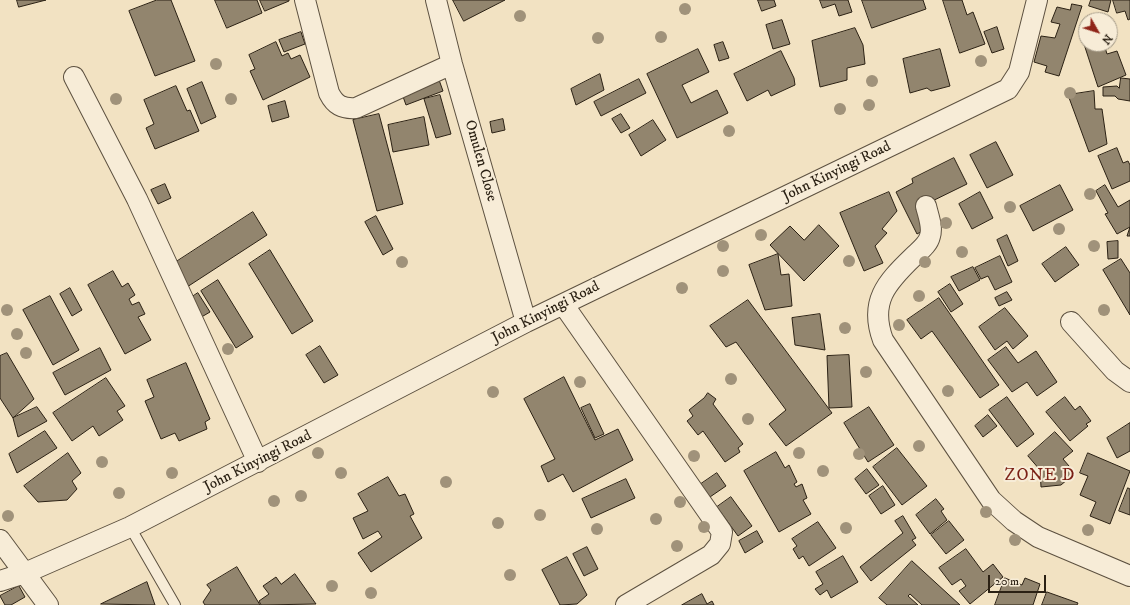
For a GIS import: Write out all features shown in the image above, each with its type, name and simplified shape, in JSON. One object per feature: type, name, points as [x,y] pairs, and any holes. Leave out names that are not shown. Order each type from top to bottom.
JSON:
[{"type":"street","points":[[305,0],[329,93],[333,101],[339,106],[346,109],[356,108],[452,64]]},
{"type":"street","name":"Omulen Close","points":[[436,0],[452,64],[526,322]]},
{"type":"street","name":"John Kinyingi Road","points":[[0,581],[25,574],[130,527],[526,322],[1008,89],[1019,72],[1037,0]]},
{"type":"street","points":[[74,77],[138,199],[258,462]]},
{"type":"street","points":[[926,206],[931,228],[930,237],[924,246],[890,281],[878,303],[877,324],[883,340],[991,500],[1014,521],[1038,537],[1130,576]]},
{"type":"street","points":[[563,304],[722,532],[720,544],[711,555],[626,605]]},
{"type":"street","points":[[1071,322],[1115,371],[1130,382]]},
{"type":"street","points":[[0,540],[48,605]]},
{"type":"lane","points":[[130,527],[175,605]]},
{"type":"building","points":[[17,0],[46,0],[19,7]]},
{"type":"building","points":[[157,0],[171,0],[195,61],[155,76],[129,11]]},
{"type":"building","points":[[215,0],[257,0],[262,13],[227,28]]},
{"type":"building","points":[[260,0],[289,0],[289,1],[265,11]]},
{"type":"building","points":[[453,0],[505,0],[464,21]]},
{"type":"building","points":[[758,0],[774,0],[776,6],[762,11]]},
{"type":"building","points":[[820,0],[848,0],[852,12],[839,16],[835,4],[823,8]]},
{"type":"building","points":[[862,0],[923,0],[926,9],[872,28]]},
{"type":"building","points":[[943,0],[962,0],[967,15],[973,12],[985,44],[960,53]]},
{"type":"building","points":[[1091,0],[1111,0],[1108,12],[1089,6]]},
{"type":"building","points":[[1113,0],[1130,0],[1130,19],[1128,20],[1125,11],[1117,12]]},
{"type":"building","points":[[1072,4],[1082,6],[1080,12],[1078,12],[1078,18],[1059,76],[1045,72],[1047,66],[1034,62],[1041,36],[1055,38],[1060,24],[1051,22],[1057,7],[1070,10]]},
{"type":"building","points":[[782,20],[790,44],[773,49],[766,25]]},
{"type":"building","points":[[997,27],[1004,49],[992,53],[984,32]]},
{"type":"building","points":[[855,28],[863,45],[865,64],[847,68],[847,80],[820,87],[812,41]]},
{"type":"building","points":[[301,32],[305,44],[284,52],[279,40]]},
{"type":"building","points":[[276,42],[282,56],[288,53],[291,59],[300,55],[310,77],[263,100],[250,71],[255,69],[249,55]]},
{"type":"building","points":[[723,42],[729,58],[719,61],[714,45]]},
{"type":"building","points":[[698,49],[709,72],[682,85],[691,103],[717,90],[728,113],[677,138],[647,74]]},
{"type":"building","points":[[940,49],[950,86],[931,91],[927,88],[910,93],[903,59]]},
{"type":"building","points":[[781,51],[794,78],[795,85],[771,96],[768,90],[747,101],[734,74]]},
{"type":"building","points":[[1087,52],[1106,52],[1107,54],[1117,52],[1126,75],[1098,87]]},
{"type":"building","points":[[600,74],[604,90],[576,105],[571,89]]},
{"type":"building","points":[[438,77],[443,91],[406,105],[401,91]]},
{"type":"building","points":[[1121,78],[1130,79],[1130,101],[1118,99],[1115,96],[1103,96],[1103,87],[1117,86],[1119,88]]},
{"type":"building","points":[[639,79],[646,93],[601,116],[594,102]]},
{"type":"building","points":[[202,82],[216,117],[201,124],[187,89]]},
{"type":"building","points":[[176,86],[187,111],[190,110],[199,131],[155,149],[146,128],[154,124],[144,100]]},
{"type":"building","points":[[1094,91],[1095,109],[1102,109],[1107,144],[1089,152],[1068,95]]},
{"type":"building","points":[[440,95],[451,134],[436,138],[424,99]]},
{"type":"building","points":[[285,101],[289,117],[272,122],[268,106]]},
{"type":"building","points":[[379,114],[403,204],[377,211],[353,120]]},
{"type":"building","points":[[621,114],[630,128],[621,133],[612,119]]},
{"type":"building","points":[[424,117],[429,145],[393,152],[388,125]]},
{"type":"building","points":[[503,119],[505,130],[492,133],[490,122]]},
{"type":"building","points":[[653,120],[666,140],[641,156],[629,135]]},
{"type":"building","points":[[996,142],[1013,175],[987,188],[970,155]]},
{"type":"building","points":[[1117,148],[1123,163],[1128,161],[1130,165],[1130,181],[1112,189],[1098,156]]},
{"type":"building","points":[[954,158],[967,184],[916,209],[926,229],[917,234],[896,192],[913,183],[912,179]]},
{"type":"building","points":[[165,184],[171,198],[158,204],[151,190]]},
{"type":"building","points":[[1060,185],[1073,210],[1033,231],[1020,206]]},
{"type":"building","points":[[1105,185],[1118,207],[1130,200],[1130,227],[1117,234],[1105,214],[1108,213],[1096,191]]},
{"type":"building","points":[[889,192],[897,211],[882,229],[887,233],[875,246],[883,263],[864,271],[840,213]]},
{"type":"building","points":[[980,192],[993,218],[972,229],[959,204]]},
{"type":"building","points":[[253,212],[267,235],[187,287],[173,264]]},
{"type":"building","points":[[376,216],[393,249],[383,255],[365,222]]},
{"type":"building","points":[[819,225],[839,246],[804,281],[770,245],[790,226],[804,240]]},
{"type":"building","points":[[1130,227],[1130,236],[1127,236]]},
{"type":"building","points":[[1007,235],[1018,261],[1008,266],[997,240]]},
{"type":"building","points":[[1118,241],[1118,258],[1108,259],[1107,242]]},
{"type":"building","points":[[1066,247],[1079,265],[1055,282],[1042,264]]},
{"type":"building","points":[[270,250],[313,321],[292,334],[249,264]]},
{"type":"building","points":[[778,254],[781,275],[789,274],[792,306],[765,310],[749,265]]},
{"type":"building","points":[[1000,256],[1012,282],[995,290],[988,276],[981,279],[975,268]]},
{"type":"building","points":[[1121,259],[1130,273],[1130,315],[1103,270]]},
{"type":"building","points":[[973,267],[980,280],[959,291],[951,277]]},
{"type":"building","points":[[113,271],[122,287],[128,283],[135,295],[129,299],[132,305],[139,302],[145,314],[138,317],[151,340],[125,354],[88,285]]},
{"type":"building","points":[[218,280],[253,337],[236,348],[201,291]]},
{"type":"building","points":[[950,284],[963,304],[951,312],[938,292]]},
{"type":"building","points":[[70,288],[82,310],[72,316],[60,294]]},
{"type":"building","points":[[1007,292],[1012,300],[999,306],[995,298]]},
{"type":"building","points":[[198,293],[210,312],[198,319],[186,301]]},
{"type":"building","points":[[50,296],[79,350],[53,365],[23,310]]},
{"type":"building","points":[[939,298],[999,385],[980,398],[932,331],[921,339],[907,320]]},
{"type":"building","points":[[748,300],[832,413],[786,446],[769,424],[786,410],[736,342],[726,347],[710,326]]},
{"type":"building","points":[[1005,308],[1028,336],[1013,349],[1007,341],[995,350],[979,327]]},
{"type":"building","points":[[820,314],[825,350],[795,345],[792,318]]},
{"type":"building","points":[[320,346],[338,375],[324,383],[306,355]]},
{"type":"building","points":[[1006,347],[1018,363],[1036,351],[1057,382],[1037,396],[1027,382],[1012,392],[988,360]]},
{"type":"building","points":[[100,348],[111,370],[65,395],[53,373]]},
{"type":"building","points":[[7,353],[34,399],[13,418],[0,398],[0,356]]},
{"type":"building","points":[[849,355],[852,407],[829,408],[827,356]]},
{"type":"building","points":[[186,363],[210,419],[205,422],[207,429],[179,441],[175,433],[161,439],[145,401],[154,397],[147,380]]},
{"type":"building","points":[[564,377],[595,440],[618,429],[633,460],[573,492],[563,474],[548,482],[541,466],[555,459],[524,399]]},
{"type":"building","points":[[106,378],[125,406],[117,411],[123,420],[99,436],[93,426],[72,441],[53,413]]},
{"type":"building","points":[[708,393],[716,399],[713,404],[743,444],[738,448],[740,452],[725,462],[703,431],[698,435],[687,421],[693,416],[689,410]]},
{"type":"building","points":[[1007,397],[1034,434],[1017,447],[989,410]]},
{"type":"building","points":[[1065,397],[1075,410],[1080,406],[1091,421],[1086,424],[1088,426],[1070,441],[1046,412]]},
{"type":"building","points":[[590,404],[604,434],[595,438],[581,408]]},
{"type":"building","points":[[37,407],[47,421],[18,437],[13,418]]},
{"type":"building","points":[[869,407],[894,445],[868,462],[844,423]]},
{"type":"building","points":[[988,415],[997,426],[983,437],[975,426]]},
{"type":"building","points":[[1130,423],[1130,451],[1117,458],[1107,438]]},
{"type":"building","points":[[45,431],[57,448],[17,473],[9,454]]},
{"type":"building","points":[[1055,432],[1073,451],[1063,459],[1075,473],[1061,485],[1041,487],[1040,470],[1028,456]]},
{"type":"building","points":[[897,448],[927,486],[902,505],[873,467]]},
{"type":"building","points":[[776,452],[785,468],[789,465],[797,482],[794,484],[796,487],[802,484],[807,498],[803,500],[811,514],[779,532],[744,471]]},
{"type":"building","points":[[68,453],[81,473],[72,481],[77,489],[67,500],[38,502],[24,486]]},
{"type":"building","points":[[1088,453],[1130,471],[1110,524],[1090,516],[1096,502],[1080,495],[1088,476],[1080,473]]},
{"type":"building","points":[[867,469],[879,485],[866,494],[855,479]]},
{"type":"building","points":[[717,473],[726,486],[707,499],[698,486]]},
{"type":"building","points":[[388,477],[399,496],[405,494],[414,514],[410,516],[422,538],[371,572],[358,553],[382,537],[378,531],[363,539],[353,518],[368,511],[358,494]]},
{"type":"building","points":[[626,479],[635,498],[591,518],[582,499]]},
{"type":"building","points":[[883,486],[895,505],[881,514],[869,496]]},
{"type":"building","points":[[1128,488],[1130,489],[1130,515],[1119,511]]},
{"type":"building","points":[[731,497],[752,526],[738,536],[717,507]]},
{"type":"building","points":[[936,499],[944,509],[941,511],[947,520],[930,534],[916,515]]},
{"type":"building","points":[[903,516],[916,538],[912,540],[916,545],[871,581],[860,567],[903,533],[895,521]]},
{"type":"building","points":[[949,521],[964,540],[946,554],[931,535]]},
{"type":"building","points":[[818,522],[836,548],[809,566],[803,556],[799,559],[793,549],[797,546],[792,539]]},
{"type":"building","points":[[757,531],[763,542],[745,553],[739,541]]},
{"type":"building","points":[[587,547],[598,569],[584,576],[573,554]]},
{"type":"building","points":[[966,549],[983,572],[993,564],[1003,577],[970,604],[959,591],[966,586],[961,579],[952,585],[939,568]]},
{"type":"building","points":[[843,556],[858,582],[831,598],[827,590],[820,595],[815,589],[823,584],[816,572]]},
{"type":"building","points":[[567,557],[587,595],[577,604],[560,605],[542,570]]},
{"type":"building","points":[[912,561],[960,605],[922,605],[910,594],[908,596],[918,605],[887,605],[879,598]]},
{"type":"building","points":[[237,567],[260,605],[205,605],[203,602],[211,590],[207,585]]},
{"type":"building","points":[[295,574],[316,604],[261,605],[259,601],[269,594],[263,586],[276,577],[281,584]]},
{"type":"building","points":[[1005,578],[1022,585],[1025,578],[1040,584],[1033,605],[995,605]]},
{"type":"building","points":[[147,582],[155,605],[101,604]]},
{"type":"building","points":[[19,586],[25,597],[11,605],[5,605],[0,596]]},
{"type":"building","points":[[1047,592],[1078,603],[1077,605],[1042,605]]},
{"type":"building","points":[[702,594],[707,604],[712,601],[714,605],[682,605]]},
{"type":"district","name":"ZONE D","points":[[1040,476]]}]
